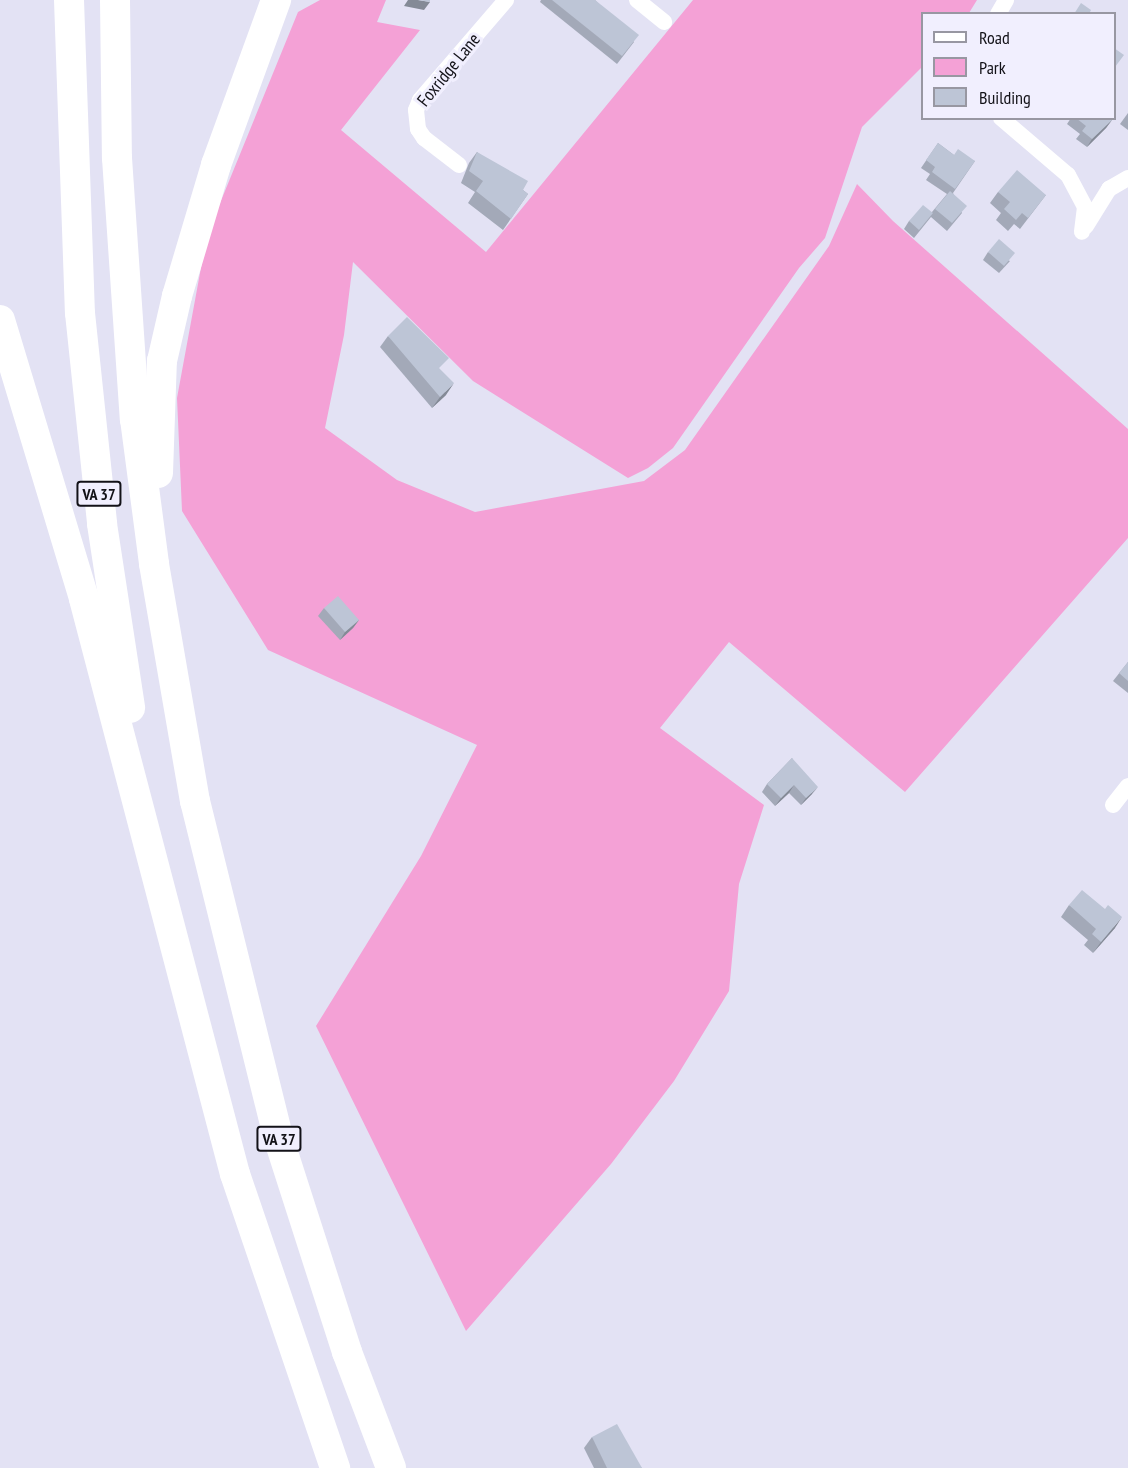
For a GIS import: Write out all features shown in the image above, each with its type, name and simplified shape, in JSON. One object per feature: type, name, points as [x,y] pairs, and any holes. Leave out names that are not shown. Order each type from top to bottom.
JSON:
[{"type":"highway","name":"VA 37","points":[[69,0],[80,314],[102,524],[125,679],[185,982],[238,1185],[335,1468]]},
{"type":"highway","name":"VA 37","points":[[115,0],[117,158],[135,419],[154,564],[195,801],[278,1137],[347,1352],[391,1468]]},
{"type":"highway","points":[[195,801],[160,519],[158,446],[162,361],[195,227],[276,0]]},
{"type":"highway","points":[[0,320],[84,599],[185,982]]},
{"type":"street","name":"Foxridge Lane","points":[[459,165],[424,138],[418,129],[416,110],[420,100],[506,0]]},
{"type":"street","points":[[637,0],[664,22]]},
{"type":"street","points":[[1003,120],[1068,175],[1085,207],[1082,232],[1108,189],[1128,178]]},
{"type":"street","points":[[1113,805],[1128,786]]},
{"type":"green space","points":[[320,0],[386,0],[377,22],[420,30],[341,130],[486,252],[693,0],[977,0],[970,12],[921,12],[921,68],[862,127],[825,238],[799,268],[673,448],[648,468],[628,478],[473,381],[353,262],[344,335],[325,428],[397,480],[475,512],[644,481],[685,450],[829,246],[857,184],[893,221],[1128,429],[1128,538],[905,792],[729,642],[660,728],[764,805],[739,884],[729,991],[674,1081],[611,1164],[466,1331],[316,1026],[421,856],[477,745],[268,650],[182,511],[177,398],[207,235],[298,12]]},
{"type":"building","points":[[552,0],[595,0],[639,35],[622,56]]},
{"type":"building","points":[[1081,3],[1091,10],[1090,12],[1075,12]]},
{"type":"building","points":[[1116,49],[1124,55],[1116,66]]},
{"type":"building","points":[[1078,120],[1112,120],[1092,139],[1082,131],[1086,126]]},
{"type":"building","points":[[938,143],[954,155],[958,149],[975,161],[955,189],[932,172],[935,167],[926,160]]},
{"type":"building","points":[[477,152],[528,181],[523,190],[528,194],[511,219],[476,191],[483,181],[469,171]]},
{"type":"building","points":[[1017,170],[1046,195],[1028,218],[1022,213],[1016,220],[1004,209],[1010,202],[998,192]]},
{"type":"building","points":[[950,191],[967,206],[952,223],[935,209]]},
{"type":"building","points":[[923,205],[933,213],[919,230],[909,221]]},
{"type":"building","points":[[999,239],[1015,253],[1004,266],[988,252]]},
{"type":"building","points":[[407,317],[449,358],[439,368],[454,383],[440,397],[388,336]]},
{"type":"building","points":[[338,596],[359,620],[345,632],[324,608]]},
{"type":"building","points":[[1128,662],[1128,681],[1119,673]]},
{"type":"building","points":[[792,758],[818,787],[806,798],[794,785],[781,798],[767,784]]},
{"type":"building","points":[[1082,890],[1105,909],[1108,905],[1122,917],[1101,942],[1092,934],[1096,929],[1069,905]]},
{"type":"building","points":[[617,1424],[642,1468],[607,1468],[592,1437]]}]
